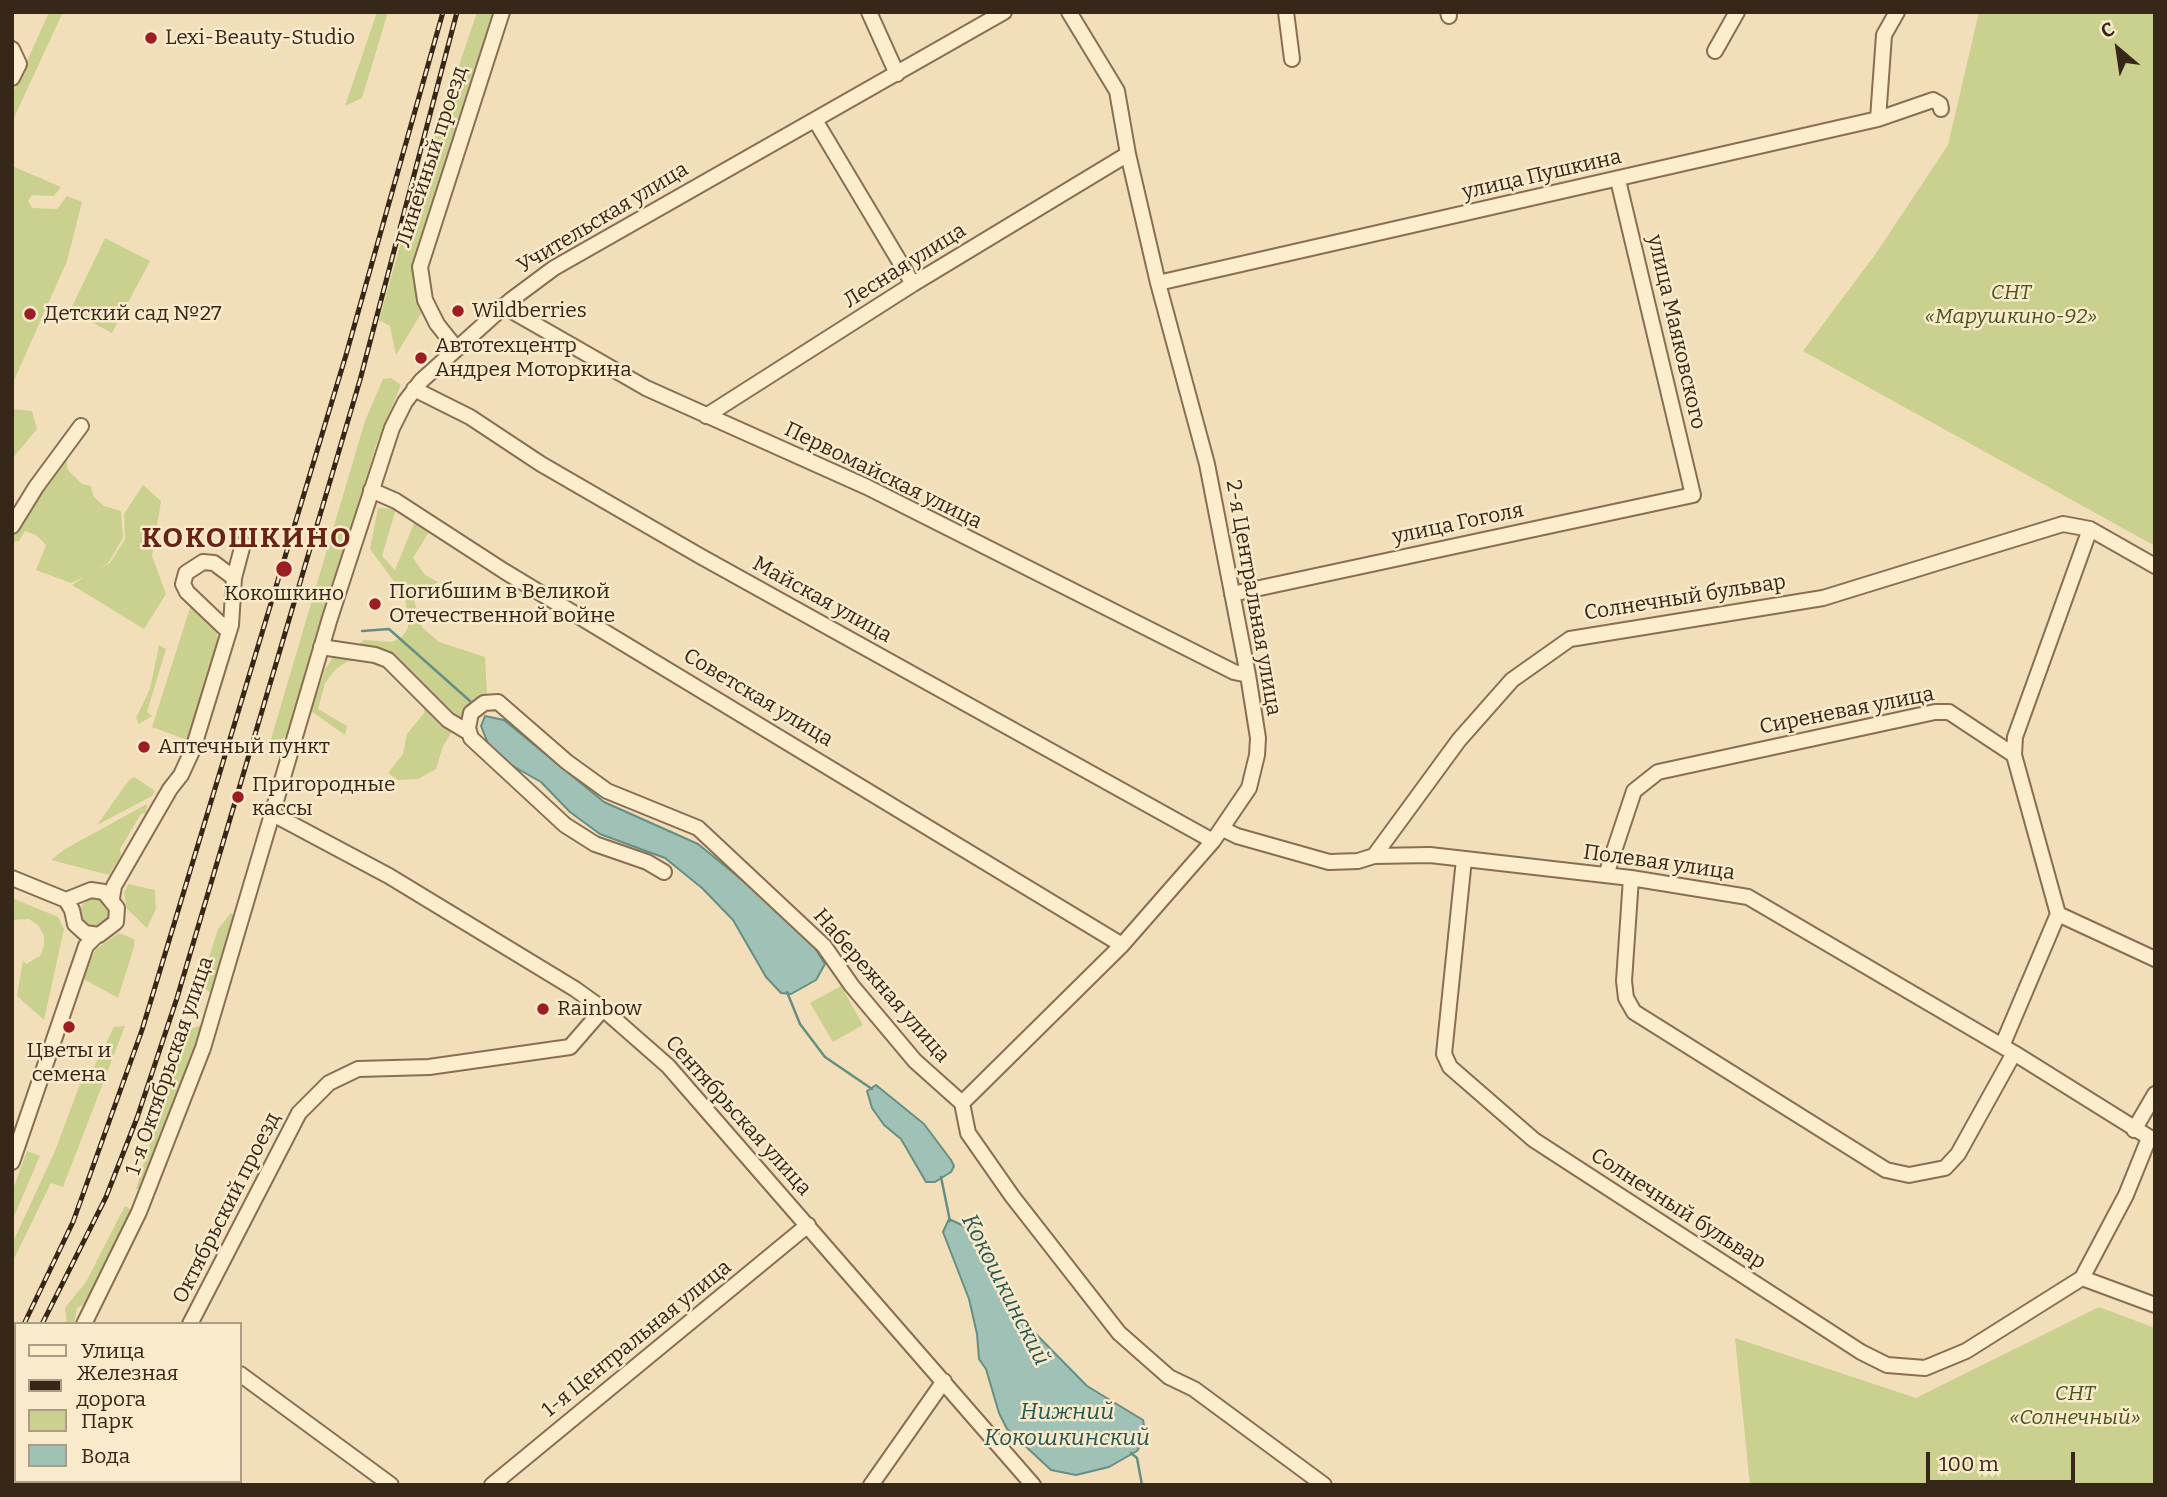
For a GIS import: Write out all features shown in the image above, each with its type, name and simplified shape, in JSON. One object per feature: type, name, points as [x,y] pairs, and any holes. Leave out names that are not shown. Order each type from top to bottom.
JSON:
[{"type":"street","name":"Линейный проезд","points":[[457,349],[438,324],[425,300],[420,267],[502,12]]},
{"type":"street","points":[[869,12],[897,74]]},
{"type":"street","name":"Учительская улица","points":[[271,813],[321,647],[394,422],[414,389],[503,306],[584,250],[1004,12]]},
{"type":"street","name":"2-я Центральная улица","points":[[962,1103],[1122,945],[1223,829],[1241,803],[1254,773],[1258,738],[1207,464],[1158,283],[1128,154],[1117,91],[1069,12]]},
{"type":"street","points":[[1286,12],[1292,59]]},
{"type":"street","points":[[1715,51],[1737,12]]},
{"type":"street","points":[[1878,119],[1884,35],[1897,12]]},
{"type":"street","points":[[12,49],[19,64],[12,78]]},
{"type":"street","name":"улица Пушкина","points":[[1158,283],[1937,105]]},
{"type":"street","points":[[815,120],[913,284]]},
{"type":"street","name":"Лесная улица","points":[[706,416],[913,284],[1128,154]]},
{"type":"street","name":"улица Маяковского","points":[[1618,180],[1693,495]]},
{"type":"street","name":"Первомайская улица","points":[[503,306],[646,388],[831,470],[1234,672],[1248,675]]},
{"type":"street","name":"Майская улица","points":[[414,389],[470,416],[541,464],[700,556],[1213,841]]},
{"type":"street","points":[[12,526],[36,486],[81,426]]},
{"type":"street","name":"Советская улица","points":[[372,490],[396,501],[494,564],[1122,945]]},
{"type":"street","name":"улица Гоголя","points":[[1232,594],[1693,495]]},
{"type":"street","name":"Солнечный бульвар","points":[[1374,856],[1459,740],[1511,680],[1570,639],[1823,598],[2063,524],[2090,529]]},
{"type":"street","points":[[1631,878],[1624,981],[1626,998],[1634,1012],[1886,1170],[1909,1175],[1945,1168],[1958,1154],[2008,1049],[2059,914],[2014,755],[2016,733],[2090,529],[2155,566]]},
{"type":"street","points":[[110,892],[185,768],[229,632],[234,611],[234,578],[243,544]]},
{"type":"street","points":[[229,632],[187,592],[183,584],[186,573],[203,562],[214,563],[234,578]]},
{"type":"street","points":[[321,647],[375,655],[388,660],[448,720],[468,727],[471,738],[569,828],[594,844],[647,862],[664,872]]},
{"type":"street","name":"Набережная улица","points":[[468,727],[471,713],[478,706],[498,702],[607,791],[698,828],[824,946],[852,986],[915,1061],[962,1103]]},
{"type":"street","name":"Сиреневая улица","points":[[1606,876],[1634,791],[1658,772],[1935,712],[1948,712],[2014,755]]},
{"type":"street","name":"1-я Октябрьская улица","points":[[88,1322],[157,1169],[202,1048],[271,813]]},
{"type":"street","name":"Сентябрьская улица","points":[[271,813],[410,889],[603,1009],[668,1066],[1033,1485]]},
{"type":"street","name":"Полевая улица","points":[[1223,829],[1237,836],[1329,862],[1416,854],[1631,878],[1748,897],[2008,1049],[2152,1140]]},
{"type":"street","name":"Солнечный бульвар","points":[[1464,859],[1444,1054],[1450,1067],[1534,1140],[1850,1345],[1887,1365],[1925,1368],[1966,1351],[2082,1278],[2152,1140]]},
{"type":"street","points":[[12,878],[72,902]]},
{"type":"street","points":[[72,902],[90,890],[110,892]]},
{"type":"street","points":[[12,1162],[86,946],[116,922],[117,908],[110,892]]},
{"type":"street","points":[[72,902],[75,923],[82,931],[86,946]]},
{"type":"street","points":[[2059,914],[2155,959]]},
{"type":"street","points":[[82,931],[97,935]]},
{"type":"street","name":"Октябрьский проезд","points":[[191,1322],[299,1113],[329,1083],[358,1069],[429,1067],[570,1047],[603,1009]]},
{"type":"street","points":[[2134,1130],[2155,1094]]},
{"type":"street","points":[[962,1103],[968,1133],[1012,1196],[1119,1333],[1169,1377],[1194,1389],[1324,1485]]},
{"type":"street","name":"1-я Центральная улица","points":[[492,1485],[808,1225]]},
{"type":"street","points":[[2082,1278],[2155,1305]]},
{"type":"street","points":[[242,1377],[391,1485]]},
{"type":"street","points":[[871,1485],[944,1381]]},
{"type":"green space","points":[[49,12],[63,12],[12,122],[12,95]]},
{"type":"green space","points":[[377,12],[388,12],[362,98],[345,106]]},
{"type":"green space","points":[[477,12],[498,12],[414,273],[422,312],[396,355],[390,326],[379,320],[408,218]]},
{"type":"green space","name":"СНТ «Марушкино-92»","points":[[1979,12],[2155,12],[2155,546],[1803,351],[1877,252],[1948,145]]},
{"type":"green space","name":"Детский сад №27","points":[[12,166],[61,187],[54,196],[32,195],[28,201],[32,208],[57,209],[67,196],[82,202],[67,261],[12,385]]},
{"type":"green space","points":[[105,238],[150,261],[112,333],[70,311]]},
{"type":"green space","points":[[391,378],[401,385],[377,442],[288,733],[266,756],[365,421],[383,379]]},
{"type":"green space","points":[[12,409],[32,411],[37,429],[12,459]]},
{"type":"green space","points":[[65,449],[68,470],[82,484],[91,486],[93,496],[104,506],[121,511],[123,538],[109,562],[99,569],[110,563],[125,539],[124,514],[143,485],[161,501],[152,556],[166,594],[144,629],[72,585],[84,577],[71,583],[36,570],[46,545],[36,535],[25,531],[19,541],[12,542],[22,514]]},
{"type":"green space","points":[[378,508],[396,509],[382,556],[395,570],[415,521],[429,532],[413,558],[425,575],[438,582],[413,597],[422,627],[439,642],[485,657],[487,695],[468,707],[443,746],[436,769],[418,779],[398,780],[388,773],[403,754],[407,734],[424,713],[425,697],[385,665],[362,660],[346,662],[335,670],[325,683],[318,709],[347,726],[345,735],[311,711],[325,670],[335,653],[346,657],[364,640],[391,642],[401,638],[408,628],[406,602],[401,591],[370,549]]},
{"type":"green space","points":[[191,605],[217,629],[217,642],[187,740],[152,727]]},
{"type":"green space","points":[[159,645],[166,649],[147,712],[152,716],[139,724],[136,718],[150,689]]},
{"type":"green space","points":[[134,777],[155,791],[152,796],[97,825],[129,780]]},
{"type":"green space","points":[[147,804],[146,813],[141,814],[120,849],[121,855],[109,875],[51,860],[65,849]]},
{"type":"green space","points":[[128,884],[155,890],[156,909],[147,928],[127,909],[124,893]]},
{"type":"green space","points":[[12,898],[58,917],[64,929],[44,1020],[17,996],[23,960],[26,964],[40,956],[44,935],[38,925],[29,919],[12,920]]},
{"type":"green space","points":[[95,898],[101,899],[109,907],[109,919],[101,927],[95,928],[89,927],[81,919],[80,913],[81,907],[89,899]]},
{"type":"green space","points":[[231,913],[237,918],[213,994],[200,986],[218,929]]},
{"type":"green space","points":[[119,933],[134,939],[134,947],[118,998],[82,978],[96,949]]},
{"type":"green space","points":[[841,986],[863,1025],[833,1042],[810,1003]]},
{"type":"green space","points":[[201,1025],[169,1130],[140,1189],[136,1189],[184,1032]]},
{"type":"green space","points":[[125,1026],[63,1187],[51,1183],[12,1263],[12,1244],[55,1151],[80,1084],[95,1065],[114,1027]]},
{"type":"green space","points":[[27,1151],[40,1156],[12,1221],[12,1192]]},
{"type":"green space","points":[[125,1206],[134,1211],[105,1272],[86,1303],[77,1308],[74,1322],[67,1322],[65,1308],[86,1282]]},
{"type":"green space","name":"СНТ «Солнечный»","points":[[2099,1307],[2155,1328],[2155,1485],[1750,1485],[1735,1338],[1916,1398]]},
{"type":"water","points":[[485,716],[504,720],[604,802],[698,844],[784,914],[815,948],[825,964],[816,980],[791,994],[781,993],[766,977],[733,920],[702,888],[665,858],[600,834],[570,812],[541,782],[504,761],[489,746],[481,726]]},
{"type":"water","points":[[876,1085],[924,1124],[951,1160],[954,1166],[951,1172],[935,1182],[926,1182],[901,1139],[884,1125],[872,1108],[867,1091]]},
{"type":"water","name":"Нижний Кокошкинский","points":[[949,1219],[964,1226],[974,1225],[987,1249],[993,1275],[1032,1330],[1087,1386],[1143,1420],[1146,1436],[1137,1451],[1109,1467],[1076,1475],[1051,1470],[1007,1429],[999,1413],[986,1369],[979,1359],[977,1334],[969,1299],[943,1232]]},
{"type":"waterway","points":[[362,631],[389,629],[470,701]]},
{"type":"waterway","name":"Кокошкинский","points":[[787,992],[800,1024],[825,1057],[872,1089]]},
{"type":"waterway","name":"Кокошкинский","points":[[941,1177],[950,1221]]},
{"type":"waterway","name":"Кокошкинский","points":[[1131,1453],[1137,1458],[1142,1485]]},
{"type":"railway","points":[[25,1322],[73,1222],[142,1030],[346,355],[443,12]]},
{"type":"railway","points":[[43,1322],[106,1197],[137,1118],[177,998],[360,380],[457,12]]},
{"type":"place","name":"Lexi-Beauty-Studio","points":[[151,38]]},
{"type":"place","name":"Wildberries","points":[[458,311]]},
{"type":"place","name":"Детский сад №27","points":[[30,314]]},
{"type":"place","name":"Автотехцентр Андрея Моторкина","points":[[421,358]]},
{"type":"place","name":"Кокошкино","points":[[284,569]]},
{"type":"place","name":"Погибшим в Великой Отечественной войне","points":[[375,604]]},
{"type":"place","name":"Аптечный пункт","points":[[144,747]]},
{"type":"place","name":"Пригородные кассы","points":[[238,797]]},
{"type":"place","name":"Rainbow","points":[[543,1009]]},
{"type":"place","name":"Цветы и семена","points":[[69,1027]]},
{"type":"district","name":"КОКОШКИНО","points":[[247,539]]}]
